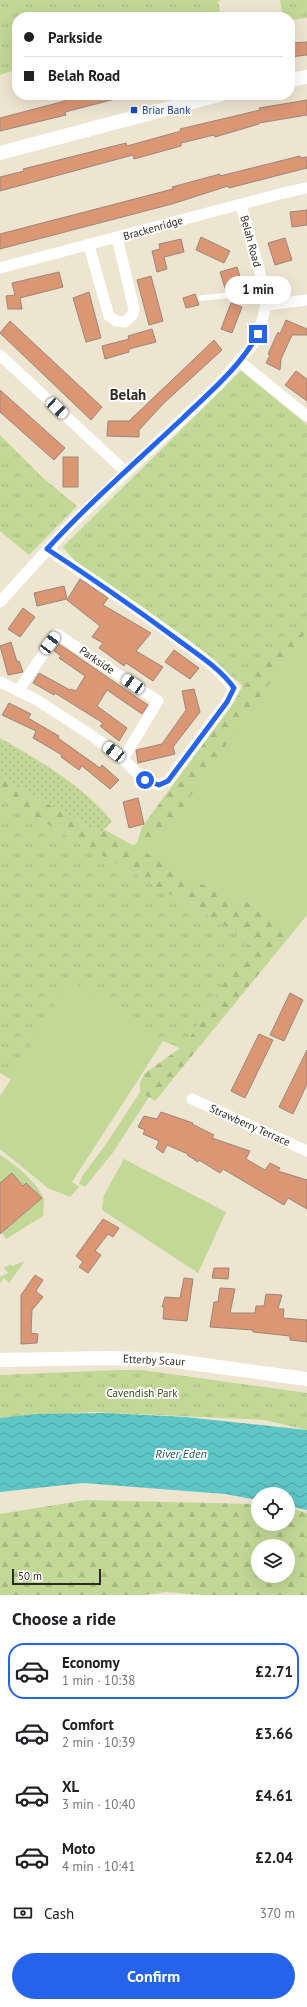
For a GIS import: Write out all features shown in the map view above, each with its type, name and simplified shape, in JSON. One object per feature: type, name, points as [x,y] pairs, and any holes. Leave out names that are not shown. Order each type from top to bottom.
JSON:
[{"type":"street","points":[[295,79],[307,77]]},
{"type":"street","points":[[0,153],[200,100]]},
{"type":"street","name":"Brackenridge","points":[[0,268],[89,246],[159,225],[307,188]]},
{"type":"street","name":"Belah Road","points":[[2,596],[69,526],[218,385],[240,362],[258,334],[266,305],[264,292],[241,205]]},
{"type":"street","points":[[89,246],[109,316],[116,321],[125,322],[134,314],[134,309],[118,238]]},
{"type":"street","points":[[266,305],[307,300]]},
{"type":"street","points":[[0,355],[126,472]]},
{"type":"street","points":[[240,362],[307,416]]},
{"type":"street","points":[[0,682],[69,719],[123,759],[150,784],[159,785],[168,781],[227,702],[234,688],[226,678],[201,657],[122,598],[47,549]]},
{"type":"street","name":"Parkside","points":[[18,691],[57,634],[158,701],[123,759]]},
{"type":"street","name":"Strawberry Terrace","points":[[192,1099],[307,1151]]},
{"type":"street","name":"Etterby Scaur","points":[[0,1360],[108,1358],[168,1360],[307,1379]]},
{"type":"lane","points":[[202,298],[264,292]]},
{"type":"green space","points":[[0,0],[222,0],[218,1],[220,12],[12,12],[12,71],[0,75]]},
{"type":"green space","points":[[280,0],[307,0],[307,18],[295,19],[295,12],[282,12]]},
{"type":"green space","points":[[241,371],[307,425],[307,915],[285,942],[282,920],[249,903],[208,888],[133,846],[138,841],[142,827],[229,709],[244,686],[63,547]]},
{"type":"green space","points":[[241,371],[307,425],[307,615],[244,686],[175,633],[75,561],[63,547]]},
{"type":"green space","points":[[0,435],[42,477],[77,506],[29,555],[0,531]]},
{"type":"green space","points":[[307,562],[307,630],[165,832],[154,844],[138,841],[142,827],[233,704]]},
{"type":"green space","points":[[0,738],[45,765],[74,785],[112,821],[101,833],[0,777]]},
{"type":"green space","points":[[0,777],[101,833],[105,830],[209,888],[249,903],[283,920],[285,942],[155,1101],[140,1092],[140,1082],[145,1073],[179,1049],[183,1048],[251,941],[0,797]]},
{"type":"green space","points":[[0,797],[251,941],[182,1049],[163,1041],[72,1182],[79,1187],[70,1197],[48,1188],[0,1149],[0,1096],[11,1079],[0,1073]]},
{"type":"green space","points":[[0,797],[251,941],[183,1048],[163,1041],[70,980],[11,1079],[0,1073]]},
{"type":"green space","points":[[140,1092],[149,1097],[114,1151],[85,1187],[79,1184],[83,1175],[106,1144]]},
{"type":"green space","points":[[0,1155],[31,1180],[44,1199],[43,1216],[6,1239],[2,1233],[42,1198],[26,1183],[23,1186],[0,1183]]},
{"type":"green space","points":[[124,1159],[226,1212],[198,1273],[102,1210],[104,1195]]},
{"type":"green space","points":[[24,1262],[9,1283],[4,1278],[0,1283],[0,1277],[8,1273],[4,1268],[10,1264],[12,1266]]},
{"type":"green space","name":"Cavendish Park","points":[[142,1370],[307,1393],[307,1430],[265,1420],[91,1412],[0,1419],[0,1375]]},
{"type":"green space","points":[[86,1500],[251,1504],[251,1531],[295,1531],[295,1510],[307,1513],[307,1595],[200,1595],[167,1592],[145,1595],[0,1595],[0,1514]]},
{"type":"water","name":"River Eden","points":[[107,1413],[185,1417],[307,1430],[307,1510],[295,1507],[295,1487],[251,1487],[251,1499],[225,1494],[83,1483],[0,1492],[0,1418],[37,1414]]},
{"type":"building","points":[[307,42],[307,55],[295,56],[295,43]]},
{"type":"building","points":[[111,100],[65,112],[66,115],[0,131],[0,118],[65,101]]},
{"type":"building","points":[[307,100],[307,115],[259,123],[215,137],[214,135],[181,143],[181,146],[134,159],[133,155],[0,191],[0,177],[24,171],[23,169],[126,143],[127,146],[181,131],[180,129],[260,110],[259,108]]},
{"type":"building","points":[[300,156],[300,158],[307,157],[307,168],[229,188],[228,186],[172,204],[0,249],[0,234],[173,189],[172,187],[220,174],[220,176]]},
{"type":"building","points":[[307,210],[307,225],[292,227],[290,212]]},
{"type":"building","points":[[201,237],[230,251],[224,263],[196,250]]},
{"type":"building","points":[[285,238],[292,260],[275,265],[268,243]]},
{"type":"building","points":[[181,239],[184,252],[164,257],[167,269],[157,272],[152,251],[160,249],[159,244]]},
{"type":"building","points":[[237,267],[244,289],[226,291],[220,272]]},
{"type":"building","points":[[59,272],[63,287],[20,298],[22,309],[8,309],[6,296],[15,295],[12,283]]},
{"type":"building","points":[[151,276],[163,321],[149,325],[137,280]]},
{"type":"building","points":[[89,292],[101,338],[86,342],[73,298]]},
{"type":"building","points":[[195,294],[199,305],[186,308],[183,298]]},
{"type":"building","points":[[231,303],[242,307],[232,333],[221,329]]},
{"type":"building","points":[[286,320],[307,329],[307,335],[292,335],[281,359],[280,370],[266,363],[270,355],[268,354],[278,332],[280,334]]},
{"type":"building","points":[[10,321],[102,407],[91,420],[0,333]]},
{"type":"building","points":[[152,329],[156,342],[129,349],[129,352],[105,359],[102,346],[129,339],[128,336]]},
{"type":"building","points":[[214,340],[222,350],[164,403],[139,430],[139,437],[107,436],[108,421],[129,421]]},
{"type":"building","points":[[296,371],[307,379],[307,401],[285,385]]},
{"type":"building","points":[[0,390],[65,448],[54,460],[0,412]]},
{"type":"building","points":[[63,457],[78,457],[78,487],[63,487]]},
{"type":"building","points":[[80,579],[108,598],[103,605],[151,633],[136,651],[163,667],[153,681],[126,663],[124,666],[99,648],[103,643],[92,637],[100,626],[67,600]]},
{"type":"building","points":[[64,586],[67,599],[37,606],[34,593]]},
{"type":"building","points":[[23,608],[35,617],[20,637],[8,629]]},
{"type":"building","points":[[11,642],[17,662],[19,661],[23,672],[8,675],[0,646]]},
{"type":"building","points":[[59,644],[148,705],[142,714],[107,690],[97,706],[127,728],[119,741],[100,726],[103,723],[55,693],[54,695],[33,683],[39,673],[70,690],[76,691],[85,676],[59,658],[61,656],[54,651]]},
{"type":"building","points":[[174,650],[199,668],[190,679],[165,662]]},
{"type":"building","points":[[194,689],[200,712],[173,747],[175,754],[138,763],[136,750],[162,744],[186,710],[182,691]]},
{"type":"building","points":[[9,703],[31,714],[28,718],[59,736],[58,738],[100,768],[102,765],[119,780],[110,789],[82,766],[79,770],[61,757],[62,755],[33,738],[36,731],[2,715]]},
{"type":"building","points":[[138,798],[144,824],[129,828],[123,802]]},
{"type":"building","points":[[290,993],[303,1000],[284,1041],[270,1035]]},
{"type":"building","points":[[259,1034],[273,1040],[245,1098],[231,1091]]},
{"type":"building","points":[[307,1050],[307,1084],[293,1114],[279,1107]]},
{"type":"building","points":[[161,1112],[193,1123],[192,1124],[214,1135],[212,1138],[250,1151],[246,1159],[265,1170],[270,1163],[280,1168],[278,1171],[307,1180],[307,1209],[288,1198],[284,1205],[223,1169],[220,1173],[199,1160],[198,1162],[187,1155],[188,1154],[167,1145],[163,1153],[156,1148],[159,1141],[143,1134],[145,1130],[138,1127],[144,1116],[157,1119]]},
{"type":"building","points":[[12,1173],[23,1186],[26,1183],[42,1198],[0,1234],[0,1183]]},
{"type":"building","points":[[103,1219],[119,1228],[113,1237],[108,1234],[95,1251],[101,1255],[88,1273],[79,1267],[83,1262],[76,1256]]},
{"type":"building","points":[[214,1268],[229,1268],[228,1279],[212,1278]]},
{"type":"building","points":[[35,1275],[43,1280],[36,1291],[43,1297],[32,1310],[31,1333],[38,1334],[37,1343],[21,1344],[21,1295]]},
{"type":"building","points":[[184,1278],[193,1279],[187,1321],[163,1319],[164,1307],[162,1307],[165,1297],[180,1298]]},
{"type":"building","points":[[220,1288],[235,1289],[230,1313],[255,1313],[256,1306],[264,1306],[266,1294],[282,1295],[278,1309],[284,1309],[283,1318],[307,1320],[307,1342],[290,1340],[290,1336],[253,1332],[253,1330],[210,1327],[214,1302],[218,1302]]},
{"type":"place","name":"Briar Bank","points":[[134,110]]},
{"type":"district","name":"Belah","points":[[128,394]]},
{"type":"route","points":[[145,780],[150,784],[159,785],[165,784],[168,781],[227,702],[234,688],[226,678],[201,657],[122,598],[47,549],[79,515],[218,385],[240,362],[258,334]]}]
